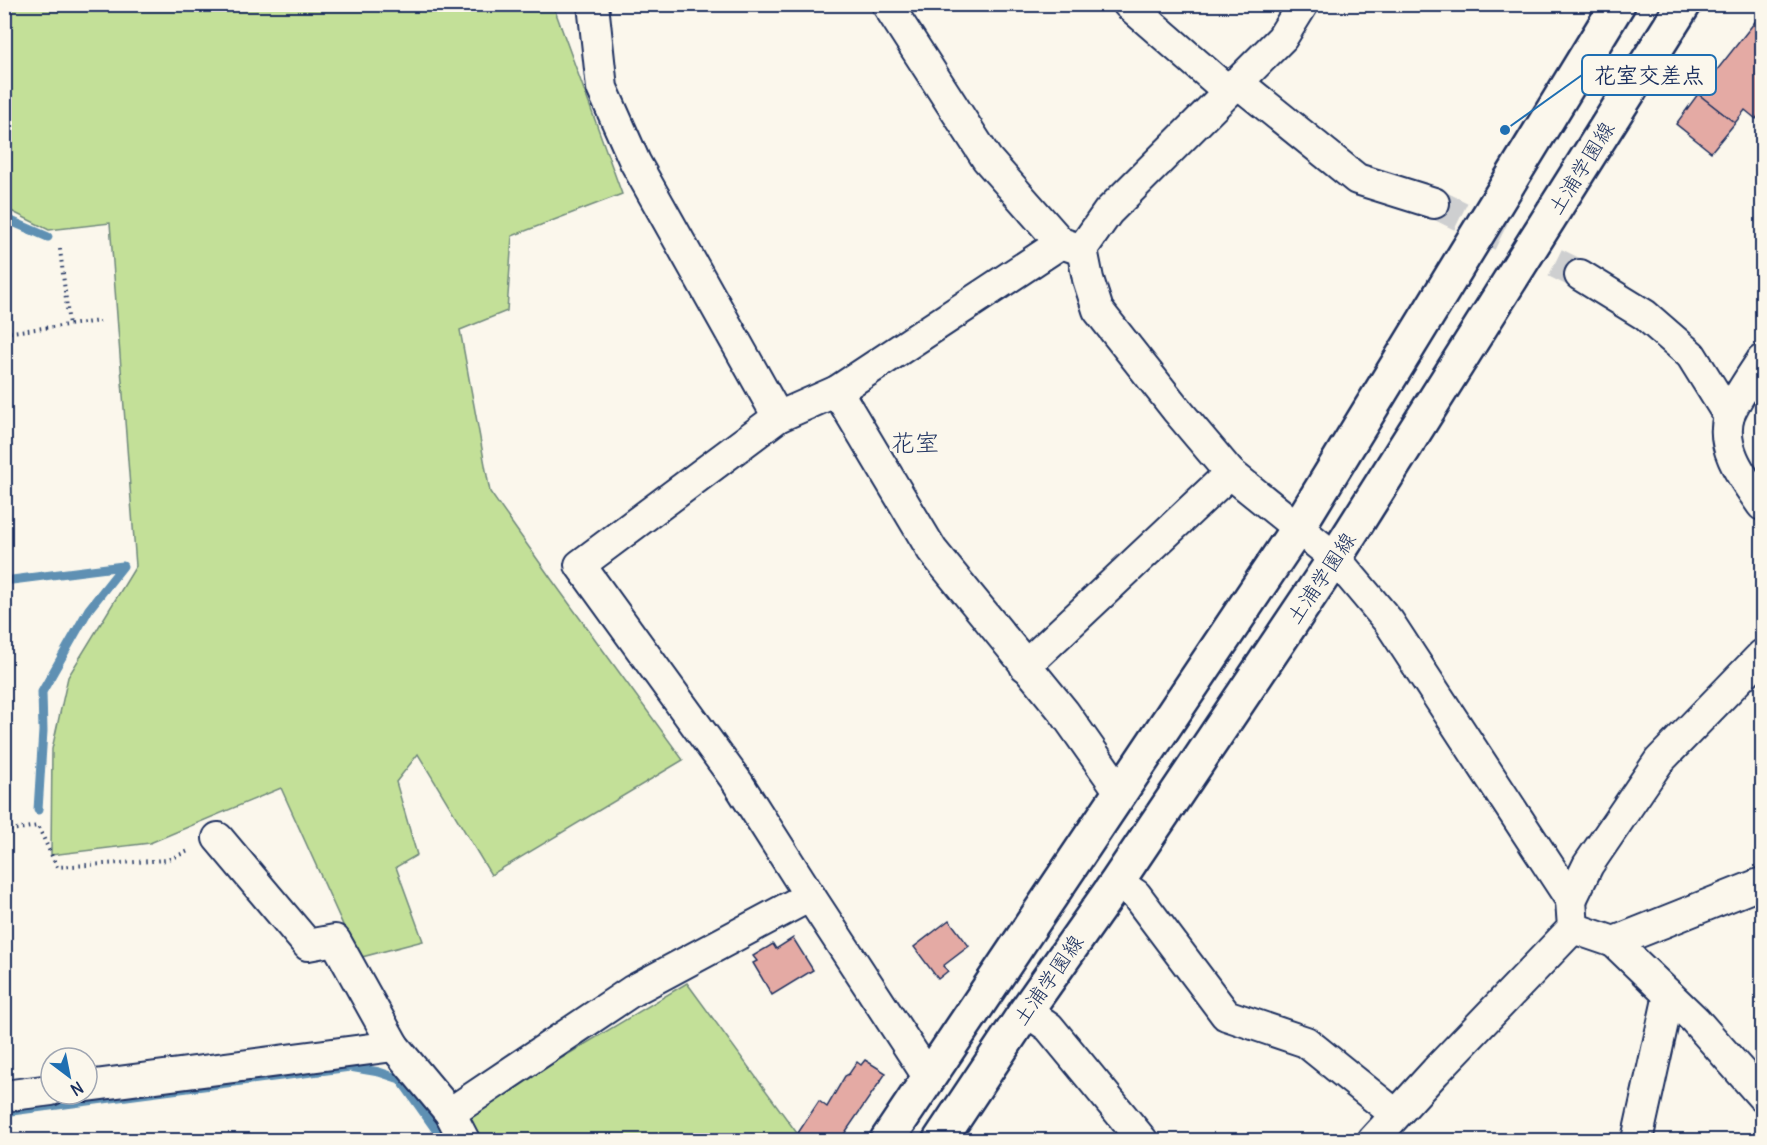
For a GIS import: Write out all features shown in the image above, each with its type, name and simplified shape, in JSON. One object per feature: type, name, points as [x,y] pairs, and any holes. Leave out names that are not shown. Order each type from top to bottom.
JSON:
[{"type":"main road","name":"土浦学園線","points":[[887,1140],[1298,529],[1618,4]]},
{"type":"main road","name":"土浦学園線","points":[[940,1140],[1335,558],[1684,4]]},
{"type":"street","points":[[593,4],[602,88],[616,120],[635,162],[778,417]]},
{"type":"street","points":[[887,4],[987,159],[1072,246],[1088,279],[1098,310],[1176,410],[1230,473],[1335,558],[1389,622],[1572,914],[1614,942],[1695,1020],[1762,1096]]},
{"type":"street","points":[[1128,4],[1357,179],[1434,203]]},
{"type":"street","points":[[929,1078],[738,783],[580,566],[778,417],[837,390],[1072,246],[1108,213],[1282,38],[1303,4]]},
{"type":"street","points":[[1580,275],[1645,315],[1691,355],[1729,416]]},
{"type":"street","points":[[1762,360],[1729,416],[1727,437],[1736,467],[1762,504]]},
{"type":"street","points":[[837,390],[932,550],[1064,712],[1121,793]]},
{"type":"street","points":[[1025,666],[1230,473]]},
{"type":"street","points":[[1373,1140],[1572,914],[1588,865],[1659,761],[1762,655]]},
{"type":"street","points":[[218,838],[308,945],[335,940],[394,1047],[450,1113],[464,1140]]},
{"type":"street","points":[[1117,882],[1136,895],[1226,1015],[1306,1041],[1395,1114]]},
{"type":"street","points":[[1614,942],[1762,883]]},
{"type":"street","points":[[450,1113],[632,991],[810,896]]},
{"type":"street","points":[[1636,1140],[1669,995]]},
{"type":"street","points":[[1026,1011],[1049,1028],[1142,1140]]},
{"type":"street","points":[[99,1084],[394,1047]]},
{"type":"street","points":[[4,1096],[39,1092]]},
{"type":"path","points":[[60,249],[69,325]]},
{"type":"path","points":[[4,333],[100,321]]},
{"type":"path","points":[[4,831],[38,826],[57,867],[167,860],[218,838]]},
{"type":"green space","points":[[4,5],[553,5],[622,194],[512,236],[507,311],[460,330],[490,492],[683,760],[491,875],[418,754],[396,782],[417,855],[396,867],[423,941],[358,958],[281,788],[150,843],[51,855],[52,749],[68,677],[136,566],[110,223],[49,230],[5,208]]},
{"type":"green space","points":[[687,983],[802,1140],[477,1140],[466,1121],[510,1089]]},
{"type":"building","points":[[1762,13],[1762,111],[1756,119],[1745,110],[1735,123],[1698,94]]},
{"type":"building","points":[[1698,94],[1735,123],[1711,152],[1676,124]]},
{"type":"building","points":[[949,920],[969,946],[943,966],[948,971],[938,979],[914,947]]},
{"type":"building","points":[[793,938],[813,970],[772,995],[753,963],[757,961],[753,956],[773,944],[776,949]]},
{"type":"building","points":[[865,1060],[886,1073],[840,1140],[809,1140],[798,1133],[819,1101],[827,1107],[845,1076],[857,1062],[861,1065]]},
{"type":"waterway","points":[[4,218],[48,237]]},
{"type":"waterway","points":[[4,581],[123,566],[89,609],[42,692],[43,731],[38,810]]},
{"type":"waterway","points":[[4,1112],[350,1067],[379,1072],[400,1079],[443,1140]]},
{"type":"tunnel","points":[[1434,203],[1580,275]]},
{"type":"place","name":"花室交差点","points":[[1505,130]]},
{"type":"district","name":"花室","points":[[915,442]]}]
